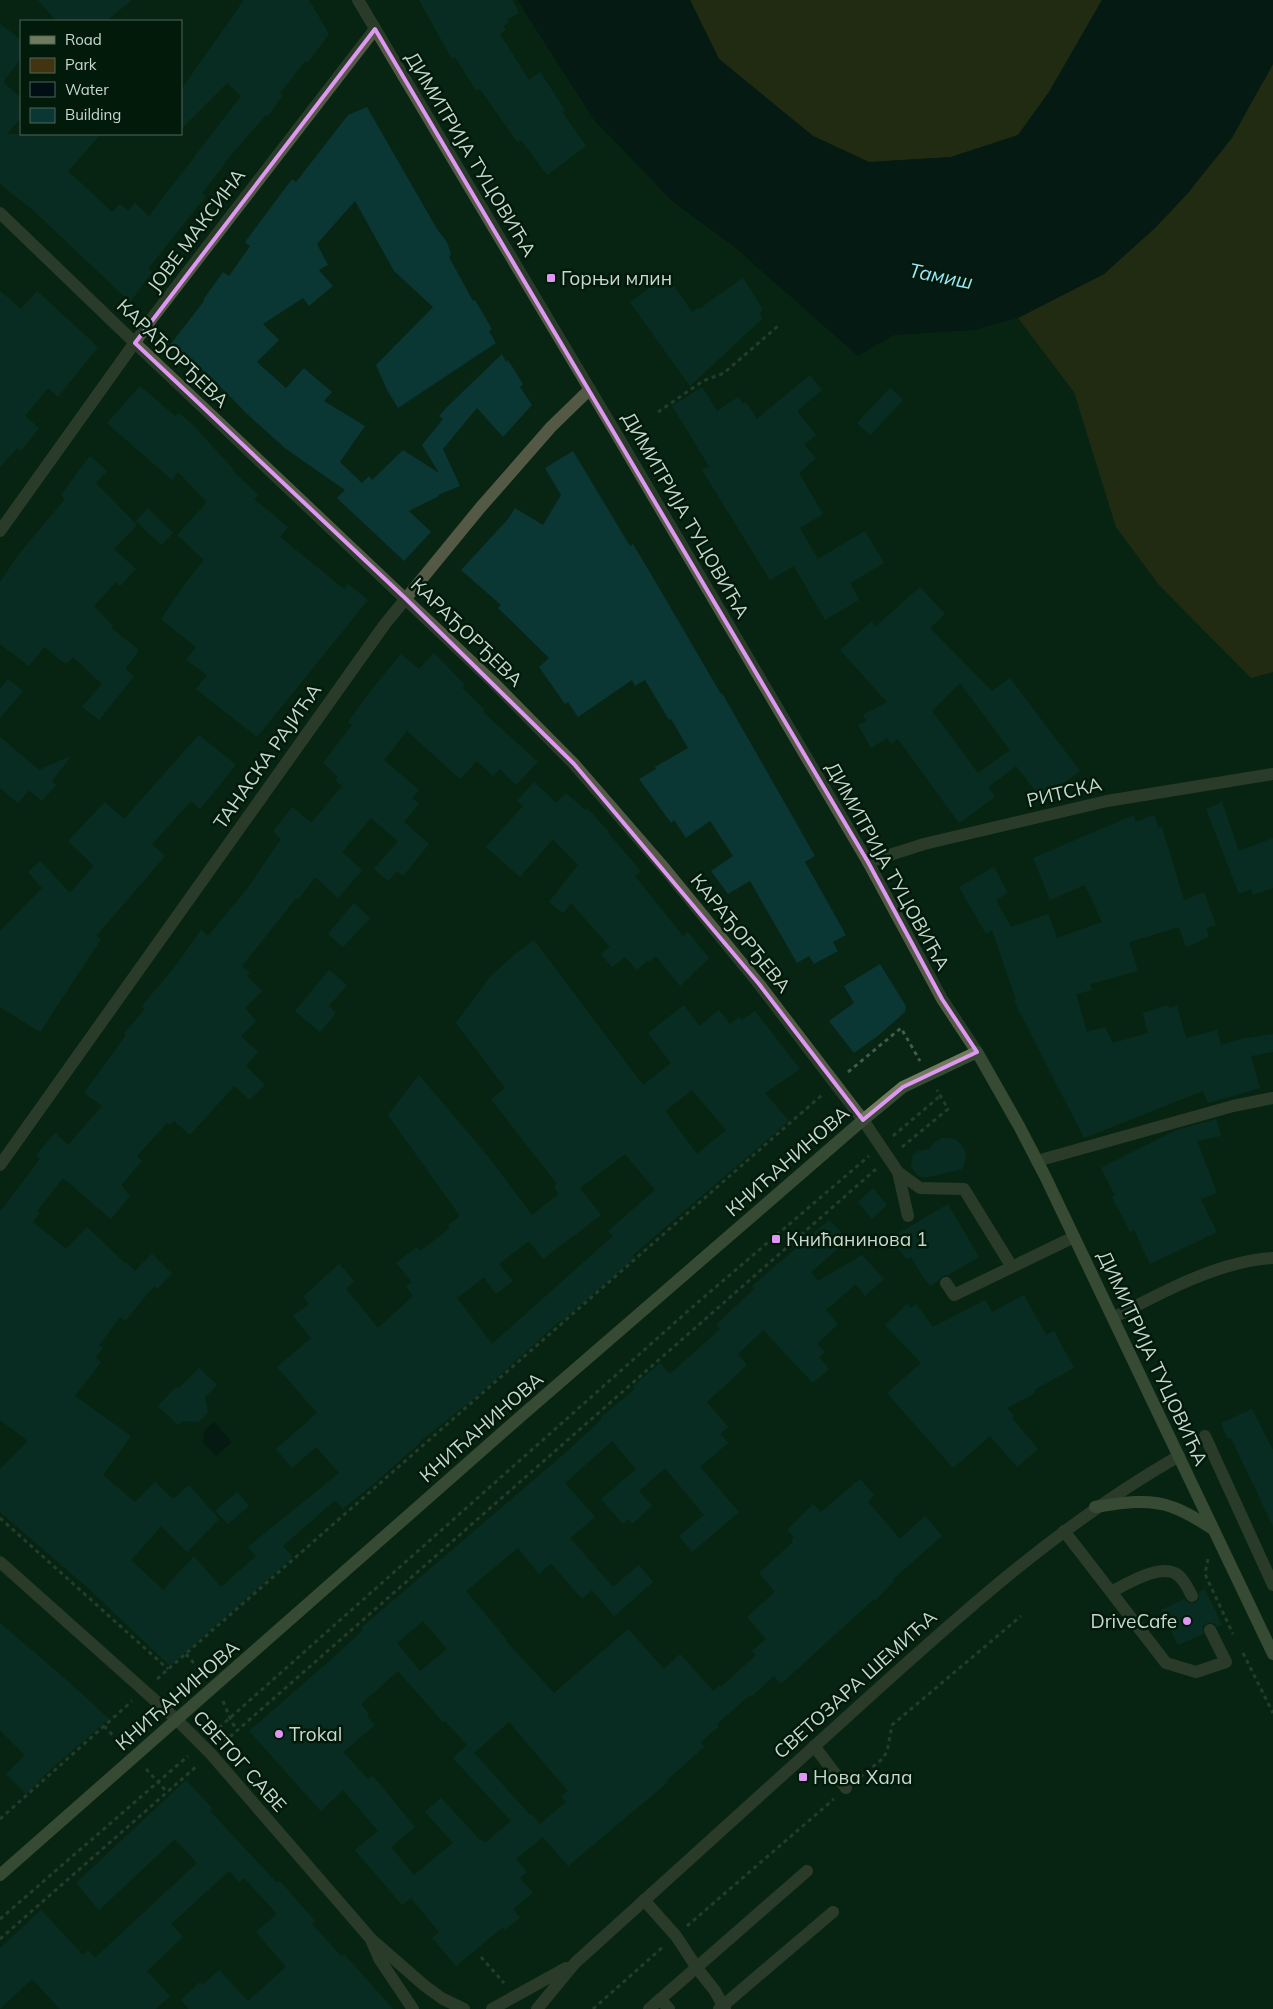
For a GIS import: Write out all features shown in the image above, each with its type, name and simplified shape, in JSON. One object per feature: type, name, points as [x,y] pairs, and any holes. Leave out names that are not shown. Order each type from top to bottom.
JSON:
[{"type":"main road","name":"ДИМИТРИЈА ТУЦОВИЋА","points":[[977,1052],[995,1081],[1037,1161],[1273,1654]]},
{"type":"main road","name":"КНИЋАНИНОВА","points":[[0,1875],[862,1120],[903,1087],[977,1052]]},
{"type":"main road","points":[[1095,1507],[1122,1503],[1151,1502],[1172,1506],[1213,1529]]},
{"type":"street","name":"ДИМИТРИЈА ТУЦОВИЋА","points":[[358,0],[590,389],[868,862],[938,992],[977,1052]]},
{"type":"street","name":"ЈОВЕ МАКСИНА","points":[[0,531],[135,343],[375,29]]},
{"type":"street","name":"КАРАЂОРЂЕВА","points":[[0,213],[494,683],[574,764],[665,869],[759,984],[835,1083],[898,1172]]},
{"type":"street","name":"ТАНАСКА РАЈИЋА","points":[[0,1165],[357,661],[405,598],[486,500],[551,427],[590,389]]},
{"type":"street","name":"РИТСКА","points":[[868,862],[924,844],[1107,801],[1273,774]]},
{"type":"street","points":[[1037,1161],[1233,1106],[1273,1098]]},
{"type":"street","points":[[898,1172],[908,1216]]},
{"type":"street","points":[[898,1172],[920,1188],[964,1189],[1012,1267]]},
{"type":"street","points":[[946,1283],[954,1295],[1074,1237]]},
{"type":"street","points":[[1113,1318],[1160,1293],[1203,1275],[1259,1259],[1273,1258]]},
{"type":"street","points":[[1204,1436],[1273,1586]]},
{"type":"street","name":"СВЕТОЗАРА ШЕМИЋА","points":[[537,2009],[575,1963],[962,1613],[1095,1507],[1179,1456]]},
{"type":"street","points":[[1064,1531],[1166,1663],[1180,1669],[1196,1672],[1226,1662],[1210,1630]]},
{"type":"street","name":"СВЕТОГ САВЕ","points":[[0,1562],[144,1690],[201,1744],[370,1939],[425,1986],[443,1999],[464,2009]]},
{"type":"street","points":[[1111,1592],[1150,1573],[1168,1570],[1179,1575],[1192,1596]]},
{"type":"street","points":[[814,1746],[846,1788]]},
{"type":"street","points":[[649,2009],[807,1871]]},
{"type":"street","points":[[644,1900],[676,1936],[715,1991],[722,2008],[833,1912]]},
{"type":"street","name":"СВЕТОГ САВЕ","points":[[370,1939],[380,1960],[413,2009]]},
{"type":"street","name":"СВЕТОЗАРА ШЕМИЋА","points":[[492,2009],[575,1963]]},
{"type":"street","points":[[660,1999],[670,2009]]},
{"type":"path","points":[[658,412],[704,381],[724,373],[778,326]]},
{"type":"path","points":[[0,1819],[144,1690],[835,1083],[901,1028]]},
{"type":"path","points":[[0,1939],[889,1158],[948,1109],[940,1096],[887,1141]]},
{"type":"path","points":[[0,1919],[201,1744],[697,1303],[872,1154]]},
{"type":"path","points":[[0,1518],[168,1669]]},
{"type":"path","points":[[1213,1529],[1205,1574],[1236,1640]]},
{"type":"path","points":[[593,2009],[846,1788],[881,1760],[887,1752],[892,1725],[1021,1616]]},
{"type":"path","points":[[1240,1648],[1273,1713]]},
{"type":"highlighted area","points":[[375,29],[868,862],[942,999],[977,1052],[903,1087],[863,1120],[759,984],[574,764],[405,598],[135,343]]},
{"type":"green space","points":[[690,0],[1102,0],[1049,92],[1018,135],[951,157],[869,162],[813,136],[719,59]]},
{"type":"green space","points":[[1273,64],[1273,672],[1251,678],[1159,585],[1116,527],[1074,392],[1018,318],[1104,274],[1156,227],[1188,193],[1265,79]]},
{"type":"water","name":"Тамиш","points":[[517,0],[690,0],[719,59],[813,136],[869,162],[951,157],[1018,135],[1049,92],[1102,0],[1273,0],[1273,64],[1232,138],[1188,193],[1156,227],[1104,274],[1018,318],[974,330],[894,335],[858,356],[733,246],[673,202],[594,120]]},
{"type":"water","points":[[214,1422],[232,1442],[216,1456],[203,1443],[204,1431]]},
{"type":"building","points":[[38,0],[132,0],[107,20],[55,20]]},
{"type":"building","points":[[244,0],[309,0],[329,34],[308,62],[306,61],[301,66],[280,93],[283,95],[268,116],[266,115],[224,163],[202,193],[206,196],[148,269],[152,272],[130,302],[34,211],[0,184],[0,24],[20,39],[20,59],[3,82],[20,97],[20,119],[7,134],[100,135],[68,171],[112,212],[120,204],[128,211],[135,203],[149,216],[241,96],[227,83],[182,128],[182,89]]},
{"type":"building","points":[[419,0],[512,0],[519,13],[507,19],[509,22],[503,26],[506,30],[500,34],[529,80],[540,72],[565,110],[562,112],[586,146],[547,175],[521,140],[517,142],[480,89],[476,91],[455,57],[452,59]]},
{"type":"building","points":[[367,107],[437,229],[447,242],[451,254],[449,257],[473,301],[475,300],[492,329],[489,331],[496,343],[398,408],[387,390],[376,365],[433,307],[394,271],[355,201],[317,244],[328,265],[319,270],[333,286],[309,306],[303,298],[263,324],[279,340],[257,362],[286,388],[304,368],[332,392],[324,401],[365,426],[340,462],[362,483],[369,476],[372,480],[403,450],[439,473],[422,445],[443,419],[439,416],[446,408],[502,354],[523,384],[520,387],[532,405],[503,437],[477,408],[443,449],[460,486],[438,495],[409,511],[431,532],[404,561],[337,498],[345,490],[286,449],[246,413],[210,376],[170,345],[204,301],[223,272],[229,276],[250,246],[245,242],[292,179],[296,182],[348,115]]},
{"type":"building","points":[[667,276],[692,312],[743,278],[763,310],[759,313],[763,318],[690,386],[630,302]]},
{"type":"building","points":[[0,291],[21,309],[37,291],[98,347],[58,397],[48,388],[25,416],[39,428],[21,451],[17,448],[0,467]]},
{"type":"building","points":[[810,375],[822,390],[797,411],[816,435],[804,445],[816,458],[799,473],[823,514],[800,528],[818,559],[865,531],[884,563],[850,583],[859,600],[825,620],[794,566],[770,580],[702,470],[709,466],[672,406],[702,387],[717,411],[738,397],[743,404],[746,402],[757,419]]},
{"type":"building","points":[[140,386],[175,416],[179,413],[192,424],[233,471],[258,495],[254,499],[288,527],[280,537],[344,589],[348,584],[368,600],[257,737],[196,689],[207,675],[186,660],[196,647],[161,619],[204,560],[177,535],[207,502],[178,472],[172,480],[107,423]]},
{"type":"building","points":[[890,388],[903,400],[870,435],[857,423]]},
{"type":"building","points":[[573,451],[630,546],[633,544],[648,569],[722,693],[815,856],[805,862],[846,935],[833,942],[838,951],[814,964],[809,956],[797,963],[750,881],[728,894],[711,871],[733,856],[710,821],[686,838],[674,820],[671,823],[639,779],[656,769],[655,767],[688,748],[645,680],[635,686],[632,680],[578,717],[568,702],[565,704],[539,667],[549,658],[498,608],[501,605],[461,570],[508,519],[515,508],[543,525],[561,495],[545,468]]},
{"type":"building","points":[[90,456],[107,471],[96,483],[137,525],[114,549],[136,569],[120,586],[116,582],[94,606],[113,626],[111,628],[139,650],[125,669],[134,676],[99,720],[82,707],[102,684],[73,657],[66,664],[44,647],[29,666],[0,644],[0,582],[19,554],[65,499],[61,495]]},
{"type":"building","points":[[148,508],[173,533],[161,545],[136,521]]},
{"type":"building","points":[[920,587],[945,614],[930,628],[992,691],[1010,678],[1080,771],[1042,799],[1016,766],[988,787],[995,797],[959,823],[898,739],[891,744],[887,738],[871,748],[858,725],[867,721],[863,715],[887,702],[840,650],[872,621],[875,627]],"holes":[[[960,683],[1010,750],[978,773],[932,711]]]},
{"type":"building","points":[[434,653],[465,685],[462,688],[485,710],[483,712],[538,762],[516,785],[500,769],[493,776],[477,761],[460,779],[407,731],[384,760],[419,790],[412,798],[419,804],[404,822],[429,844],[403,876],[397,871],[388,881],[374,869],[398,841],[371,818],[342,852],[362,870],[338,898],[315,877],[242,966],[250,973],[247,976],[262,991],[245,1008],[256,1021],[241,1036],[258,1052],[246,1066],[265,1085],[250,1100],[234,1086],[190,1135],[174,1121],[170,1125],[167,1123],[137,1156],[142,1161],[121,1185],[130,1196],[111,1219],[63,1178],[37,1211],[40,1213],[33,1222],[66,1249],[87,1227],[135,1271],[152,1254],[172,1274],[157,1289],[154,1286],[125,1321],[120,1317],[99,1345],[103,1348],[95,1358],[101,1362],[75,1396],[131,1436],[103,1475],[135,1502],[155,1482],[173,1499],[189,1485],[219,1519],[187,1552],[161,1526],[131,1560],[163,1590],[194,1556],[221,1587],[256,1556],[248,1547],[339,1473],[316,1447],[292,1468],[276,1449],[317,1413],[277,1367],[311,1338],[293,1316],[309,1304],[303,1297],[339,1264],[354,1281],[346,1289],[378,1328],[413,1296],[406,1286],[412,1282],[396,1263],[417,1247],[420,1251],[450,1228],[448,1225],[460,1216],[388,1115],[419,1075],[486,1154],[532,1215],[559,1194],[554,1187],[557,1184],[491,1099],[505,1088],[456,1023],[489,978],[515,954],[534,940],[643,1085],[671,1063],[648,1033],[684,1005],[699,1026],[719,1010],[730,1024],[739,1017],[742,1020],[755,1011],[800,1069],[765,1093],[789,1121],[633,1255],[635,1257],[614,1276],[561,1320],[471,1401],[419,1442],[378,1480],[343,1509],[335,1500],[283,1546],[293,1557],[170,1666],[87,1587],[0,1512],[0,1469],[28,1441],[0,1420],[0,1212],[40,1159],[36,1155],[55,1133],[68,1145],[102,1106],[84,1093],[126,1035],[124,1034],[145,1009],[142,1006],[177,964],[201,930],[208,936],[247,889],[281,839],[273,831],[292,807],[311,823],[342,786],[335,780],[338,777],[323,763],[352,725],[348,722],[372,689],[401,654],[419,669]],"holes":[[[692,1090],[726,1130],[697,1154],[665,1111]],[[625,1154],[655,1190],[608,1231],[613,1236],[492,1344],[457,1298],[484,1277],[496,1294],[513,1281],[499,1264],[529,1241],[543,1259],[601,1215],[580,1188]]]},
{"type":"building","points":[[8,679],[23,691],[0,718],[0,689]]},
{"type":"building","points":[[199,735],[236,765],[200,809],[191,801],[152,844],[165,856],[96,936],[101,939],[40,1032],[0,1007],[0,931],[42,888],[28,872],[40,861],[70,893],[94,866],[68,841],[105,802],[124,819]]},
{"type":"building","points":[[0,737],[39,770],[71,756],[52,781],[56,785],[42,801],[29,790],[18,803],[0,788]]},
{"type":"building","points":[[534,782],[556,803],[566,793],[585,810],[587,808],[641,871],[635,876],[683,936],[688,932],[709,958],[680,986],[656,956],[649,962],[648,960],[637,970],[625,957],[612,967],[601,954],[610,947],[571,903],[563,913],[549,902],[578,865],[553,839],[520,877],[486,847],[523,806],[517,801]]},
{"type":"building","points":[[1222,802],[1239,851],[1273,838],[1273,888],[1253,895],[1251,889],[1239,894],[1206,809]]},
{"type":"building","points":[[1134,815],[1136,822],[1154,815],[1159,828],[1162,827],[1184,900],[1204,892],[1216,925],[1206,928],[1209,937],[1186,947],[1179,927],[1129,942],[1138,971],[1090,984],[1092,990],[1076,994],[1087,1032],[1105,1027],[1113,1043],[1148,1033],[1143,1013],[1168,1005],[1169,1008],[1177,1006],[1186,1038],[1217,1030],[1221,1045],[1241,1039],[1273,1034],[1273,1052],[1251,1056],[1260,1088],[1208,1103],[1203,1091],[1084,1138],[1014,1001],[1016,1000],[992,930],[986,934],[959,887],[994,867],[1008,893],[996,900],[1011,927],[1048,914],[1057,938],[1102,922],[1085,885],[1050,900],[1033,858]]},
{"type":"building","points":[[354,903],[370,918],[343,947],[328,934]]},
{"type":"building","points":[[880,964],[906,1006],[905,1012],[879,1035],[854,1053],[829,1021],[854,1003],[844,986]]},
{"type":"building","points":[[329,970],[347,985],[329,1006],[336,1013],[320,1032],[295,1011]]},
{"type":"building","points":[[1216,1119],[1221,1136],[1197,1141],[1217,1193],[1201,1199],[1217,1232],[1150,1264],[1134,1230],[1130,1232],[1112,1197],[1115,1196],[1101,1168],[1174,1131]]},
{"type":"building","points":[[942,1138],[956,1140],[962,1145],[966,1159],[962,1169],[924,1178],[918,1176],[911,1167],[913,1155],[918,1151],[929,1149]]},
{"type":"building","points":[[873,1188],[887,1205],[872,1219],[858,1202]]},
{"type":"building","points":[[948,1204],[979,1257],[948,1275],[942,1276],[930,1286],[911,1257],[907,1259],[889,1239]]},
{"type":"building","points":[[829,1220],[848,1240],[811,1272],[818,1281],[862,1255],[884,1279],[865,1296],[856,1284],[826,1310],[838,1324],[817,1344],[825,1352],[819,1357],[829,1369],[813,1383],[763,1330],[738,1354],[747,1365],[707,1402],[728,1427],[720,1434],[728,1443],[700,1467],[739,1512],[692,1552],[679,1536],[704,1515],[665,1468],[639,1491],[652,1506],[632,1524],[628,1519],[623,1524],[601,1499],[636,1469],[612,1441],[565,1483],[595,1517],[570,1538],[613,1587],[639,1565],[653,1582],[614,1616],[592,1590],[582,1599],[551,1563],[539,1574],[518,1548],[466,1591],[506,1641],[554,1693],[628,1629],[664,1669],[680,1654],[713,1691],[719,1685],[721,1687],[756,1655],[752,1651],[766,1639],[747,1617],[775,1592],[759,1573],[793,1542],[791,1540],[794,1537],[787,1530],[813,1504],[821,1512],[860,1479],[874,1495],[868,1502],[900,1539],[925,1516],[942,1536],[892,1580],[894,1581],[875,1601],[874,1599],[781,1684],[774,1676],[717,1724],[719,1726],[700,1743],[704,1747],[667,1780],[668,1782],[568,1866],[543,1837],[516,1859],[527,1872],[520,1878],[533,1893],[513,1909],[520,1918],[505,1930],[503,1927],[456,1966],[432,1938],[439,1932],[411,1898],[402,1905],[355,1850],[378,1831],[343,1790],[321,1811],[249,1731],[332,1659],[363,1630],[361,1628],[564,1454],[602,1419],[601,1417],[635,1389],[633,1386],[660,1363],[670,1374],[720,1329],[716,1325],[754,1289],[752,1286]],"holes":[[[423,1621],[447,1649],[420,1671],[397,1643]],[[398,1671],[443,1722],[445,1721],[467,1745],[453,1758],[511,1821],[485,1843],[441,1798],[425,1812],[453,1843],[414,1875],[391,1847],[415,1827],[373,1776],[368,1779],[343,1752],[375,1725],[367,1716],[369,1714],[361,1704]],[[509,1722],[568,1791],[561,1796],[566,1802],[540,1824],[474,1753]]]},
{"type":"building","points":[[1024,1295],[1046,1335],[1054,1331],[1074,1368],[1034,1390],[1035,1393],[1007,1408],[1014,1416],[1012,1418],[1038,1449],[1017,1467],[990,1436],[953,1468],[887,1393],[921,1363],[885,1325],[907,1304],[911,1308],[916,1304],[933,1327],[985,1300],[992,1312]]},
{"type":"building","points":[[199,1368],[217,1385],[205,1397],[208,1413],[198,1422],[183,1421],[178,1425],[158,1406],[176,1387],[178,1389]]},
{"type":"building","points":[[1252,1409],[1273,1450],[1273,1526],[1231,1438],[1228,1439],[1221,1423]]},
{"type":"building","points":[[237,1492],[249,1506],[228,1524],[215,1511]]},
{"type":"building","points":[[1205,1589],[1222,1625],[1217,1627],[1214,1623],[1207,1623],[1203,1626],[1203,1634],[1178,1645],[1161,1610],[1184,1599],[1188,1603],[1195,1603],[1199,1600],[1199,1592]]},
{"type":"building","points":[[0,1623],[109,1719],[51,1769],[26,1794],[6,1774],[25,1755],[0,1730]]},
{"type":"building","points":[[186,1780],[213,1809],[210,1811],[277,1883],[280,1881],[315,1921],[312,1924],[341,1956],[344,1954],[393,2009],[189,2009],[181,2000],[200,1982],[202,1985],[219,1970],[248,2001],[286,1967],[256,1932],[277,1914],[244,1878],[239,1882],[229,1871],[171,1924],[183,1937],[147,1971],[170,1996],[156,2009],[60,2009],[32,1979],[0,2009],[0,1948],[41,1910],[83,1955],[88,1950],[95,1958],[197,1863],[175,1839],[99,1910],[76,1883]]},
{"type":"place","name":"Горњи млин","points":[[551,278]]},
{"type":"place","name":"Книћанинова 1","points":[[776,1239]]},
{"type":"place","name":"DriveCafe","points":[[1187,1621]]},
{"type":"place","name":"Trokal","points":[[279,1734]]},
{"type":"place","name":"Нова Хала","points":[[803,1777]]}]
